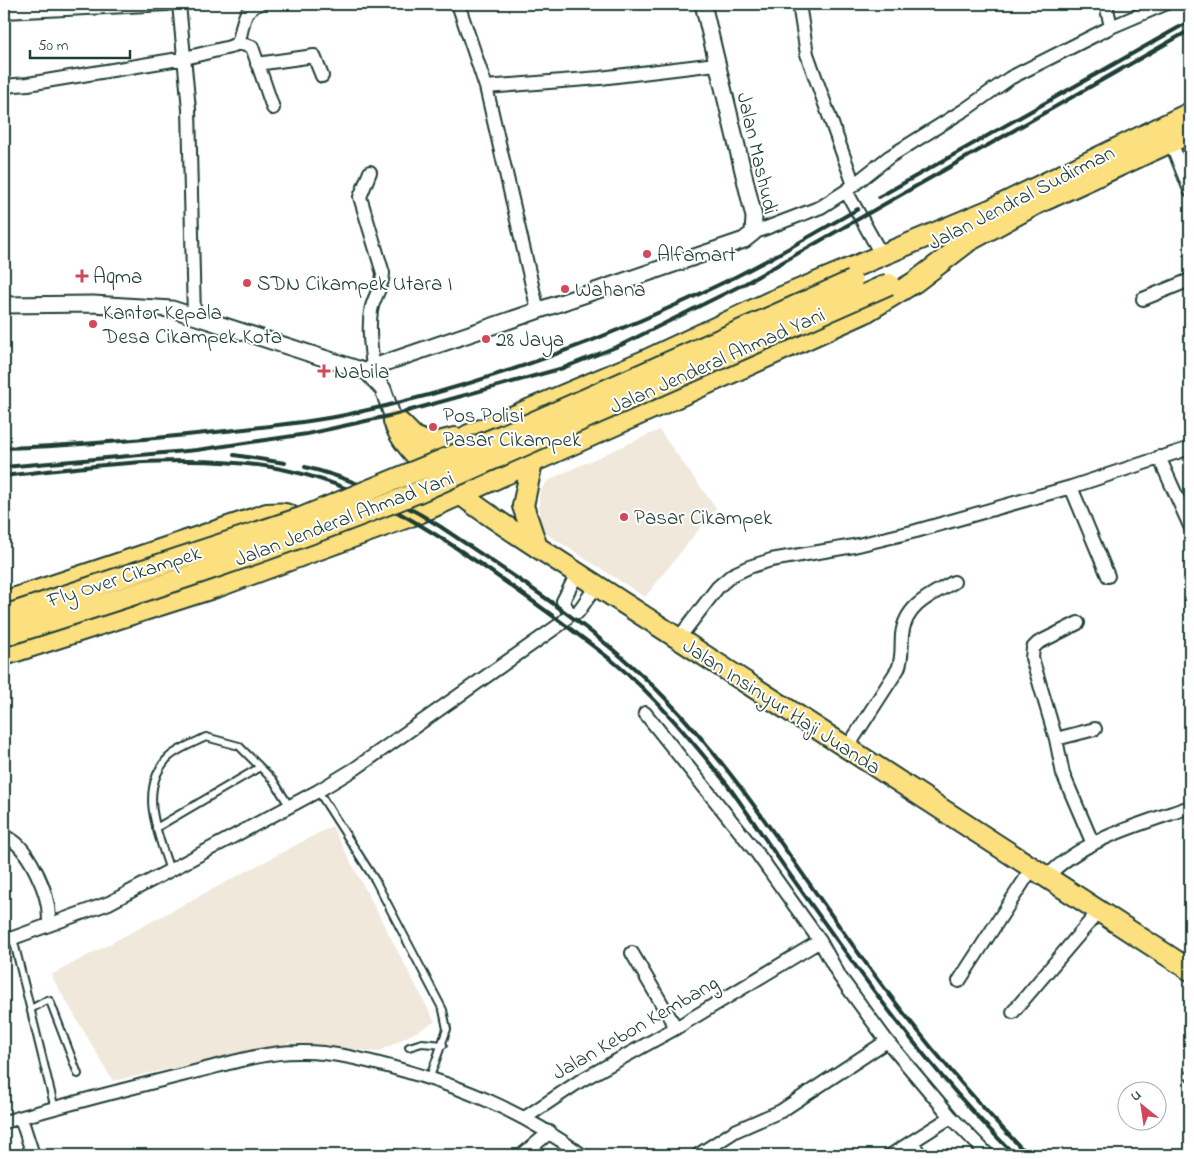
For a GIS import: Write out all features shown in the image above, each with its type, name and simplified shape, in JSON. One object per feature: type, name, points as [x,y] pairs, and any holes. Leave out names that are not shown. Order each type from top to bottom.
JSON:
[{"type":"highway","name":"Jalan Jendral Sudirman","points":[[852,281],[990,210],[1190,113]]},
{"type":"highway","name":"Jalan Jenderal Ahmad Yani","points":[[4,636],[149,590],[340,524],[424,489],[889,284],[1036,204],[1190,133]]},
{"type":"highway","points":[[424,462],[469,435],[642,362],[770,302],[881,254],[990,210]]},
{"type":"highway","points":[[4,655],[219,586],[409,517],[864,313],[915,282],[966,243]]},
{"type":"highway","name":"Fly Over Cikampek","points":[[4,616],[301,518],[525,426],[852,281]]},
{"type":"highway","points":[[503,421],[522,428],[527,433],[533,446],[533,461],[524,506],[537,547]]},
{"type":"highway","points":[[394,422],[403,424],[414,437],[431,444],[469,435]]},
{"type":"highway","name":"Jalan Insinyur Haji Juanda","points":[[394,422],[404,443],[459,495],[1190,970]]},
{"type":"highway","points":[[4,602],[267,514],[285,513],[294,518],[304,533],[300,556]]},
{"type":"street","points":[[4,12],[168,4]]},
{"type":"street","points":[[179,4],[189,108],[194,317]]},
{"type":"street","points":[[238,43],[247,11],[259,4]]},
{"type":"street","points":[[458,4],[486,87],[538,311]]},
{"type":"street","name":"Jalan Mashudi","points":[[370,369],[744,240],[753,233],[754,217],[703,4]]},
{"type":"street","points":[[799,4],[807,54],[850,188],[881,254]]},
{"type":"street","points":[[1106,4],[1111,27]]},
{"type":"street","points":[[753,233],[806,214],[850,188],[889,157],[966,109],[1010,78],[1158,5]]},
{"type":"street","points":[[4,86],[28,84],[185,58],[230,47],[238,43],[252,46],[273,108]]},
{"type":"street","points":[[257,64],[314,56],[322,76]]},
{"type":"street","points":[[486,87],[600,78],[716,64]]},
{"type":"street","points":[[1171,142],[1190,190]]},
{"type":"street","points":[[370,172],[360,197],[383,273],[383,284],[371,308],[370,315],[370,369],[383,389],[394,422]]},
{"type":"street","points":[[1143,299],[1190,280]]},
{"type":"street","points":[[4,305],[141,306],[172,310],[370,369]]},
{"type":"street","points":[[678,639],[718,587],[732,576],[749,567],[771,560],[854,546],[916,531],[1071,487],[1190,448]]},
{"type":"street","points":[[1160,457],[1190,526]]},
{"type":"street","points":[[1071,487],[1108,576]]},
{"type":"street","points":[[570,614],[563,601],[578,572]]},
{"type":"street","points":[[847,748],[902,662],[902,634],[908,614],[922,600],[954,582]]},
{"type":"street","points":[[9,938],[109,903],[318,791],[356,768],[562,623],[570,614],[578,612],[597,585]]},
{"type":"street","points":[[1078,623],[1038,643],[1032,653],[1056,739],[1063,774],[1093,844]]},
{"type":"street","points":[[645,713],[757,853],[820,941],[840,977],[887,1041],[951,1117],[988,1155]]},
{"type":"street","points":[[1056,739],[1095,729]]},
{"type":"street","points":[[959,981],[1040,872],[1093,844],[1190,807]]},
{"type":"street","points":[[4,838],[9,837],[17,842],[30,861],[47,901],[49,925]]},
{"type":"street","points":[[1013,1012],[1098,912]]},
{"type":"street","name":"Jalan Kebon Kembang","points":[[526,1118],[580,1081],[676,1028],[820,941]]},
{"type":"street","points":[[632,954],[676,1028]]},
{"type":"street","points":[[698,1155],[735,1131],[780,1111],[887,1041]]},
{"type":"street","points":[[4,1122],[219,1066],[296,1052],[334,1054],[430,1077],[467,1091],[526,1118],[550,1132],[582,1155]]},
{"type":"street","points":[[891,1155],[951,1117]]},
{"type":"street","points":[[21,1118],[34,1155]]},
{"type":"street","points":[[522,1155],[550,1132]]},
{"type":"street","points":[[912,1142],[920,1155]]},
{"type":"lane","points":[[170,871],[156,828],[150,794],[154,778],[166,759],[206,737],[239,746],[273,780],[290,807]]},
{"type":"lane","points":[[156,828],[260,767]]},
{"type":"lane","points":[[318,791],[375,880],[443,1010],[447,1029],[443,1045],[430,1077]]},
{"type":"lane","points":[[9,938],[31,1009],[55,1109]]},
{"type":"lane","points":[[31,1009],[47,1000],[50,1001],[78,1074]]},
{"type":"lane","points":[[408,1047],[422,1043],[443,1045]]},
{"type":"shaded area","name":"Pasar Cikampek","points":[[659,430],[716,508],[645,597],[547,534],[540,522],[539,499],[540,491],[547,482],[559,475]]},
{"type":"shaded area","points":[[332,826],[435,1022],[378,1052],[290,1043],[113,1081],[51,975]]},
{"type":"railway","points":[[879,197],[1190,21]]},
{"type":"railway","points":[[4,467],[197,450],[307,434],[393,415],[563,368],[621,345],[746,283],[1190,30]]},
{"type":"railway","points":[[4,448],[54,446],[206,433],[328,418],[395,404],[495,375],[593,340],[642,320],[751,269],[858,209]]},
{"type":"railway","points":[[234,455],[285,463]]},
{"type":"railway","points":[[4,476],[138,462],[205,461],[271,467],[305,474],[368,497],[454,546],[615,663],[660,705],[726,783],[839,944],[894,1017],[952,1088],[1015,1155]]},
{"type":"railway","points":[[305,467],[376,491],[425,517],[500,566],[587,628],[641,674],[666,699],[721,762],[868,966],[925,1040],[985,1110],[1028,1155]]},
{"type":"place","name":"Alfamart","points":[[647,254]]},
{"type":"place","name":"Aqma","points":[[82,276]]},
{"type":"place","name":"SDN Cikampek Utara I","points":[[247,283]]},
{"type":"place","name":"Wahana","points":[[565,289]]},
{"type":"place","name":"Kantor Kepala Desa Cikampek Kota","points":[[93,324]]},
{"type":"place","name":"28 Jaya","points":[[486,339]]},
{"type":"place","name":"Nabila","points":[[324,371]]},
{"type":"place","name":"Pos Polisi Pasar Cikampek","points":[[433,427]]},
{"type":"place","name":"Pasar Cikampek","points":[[624,517]]}]
